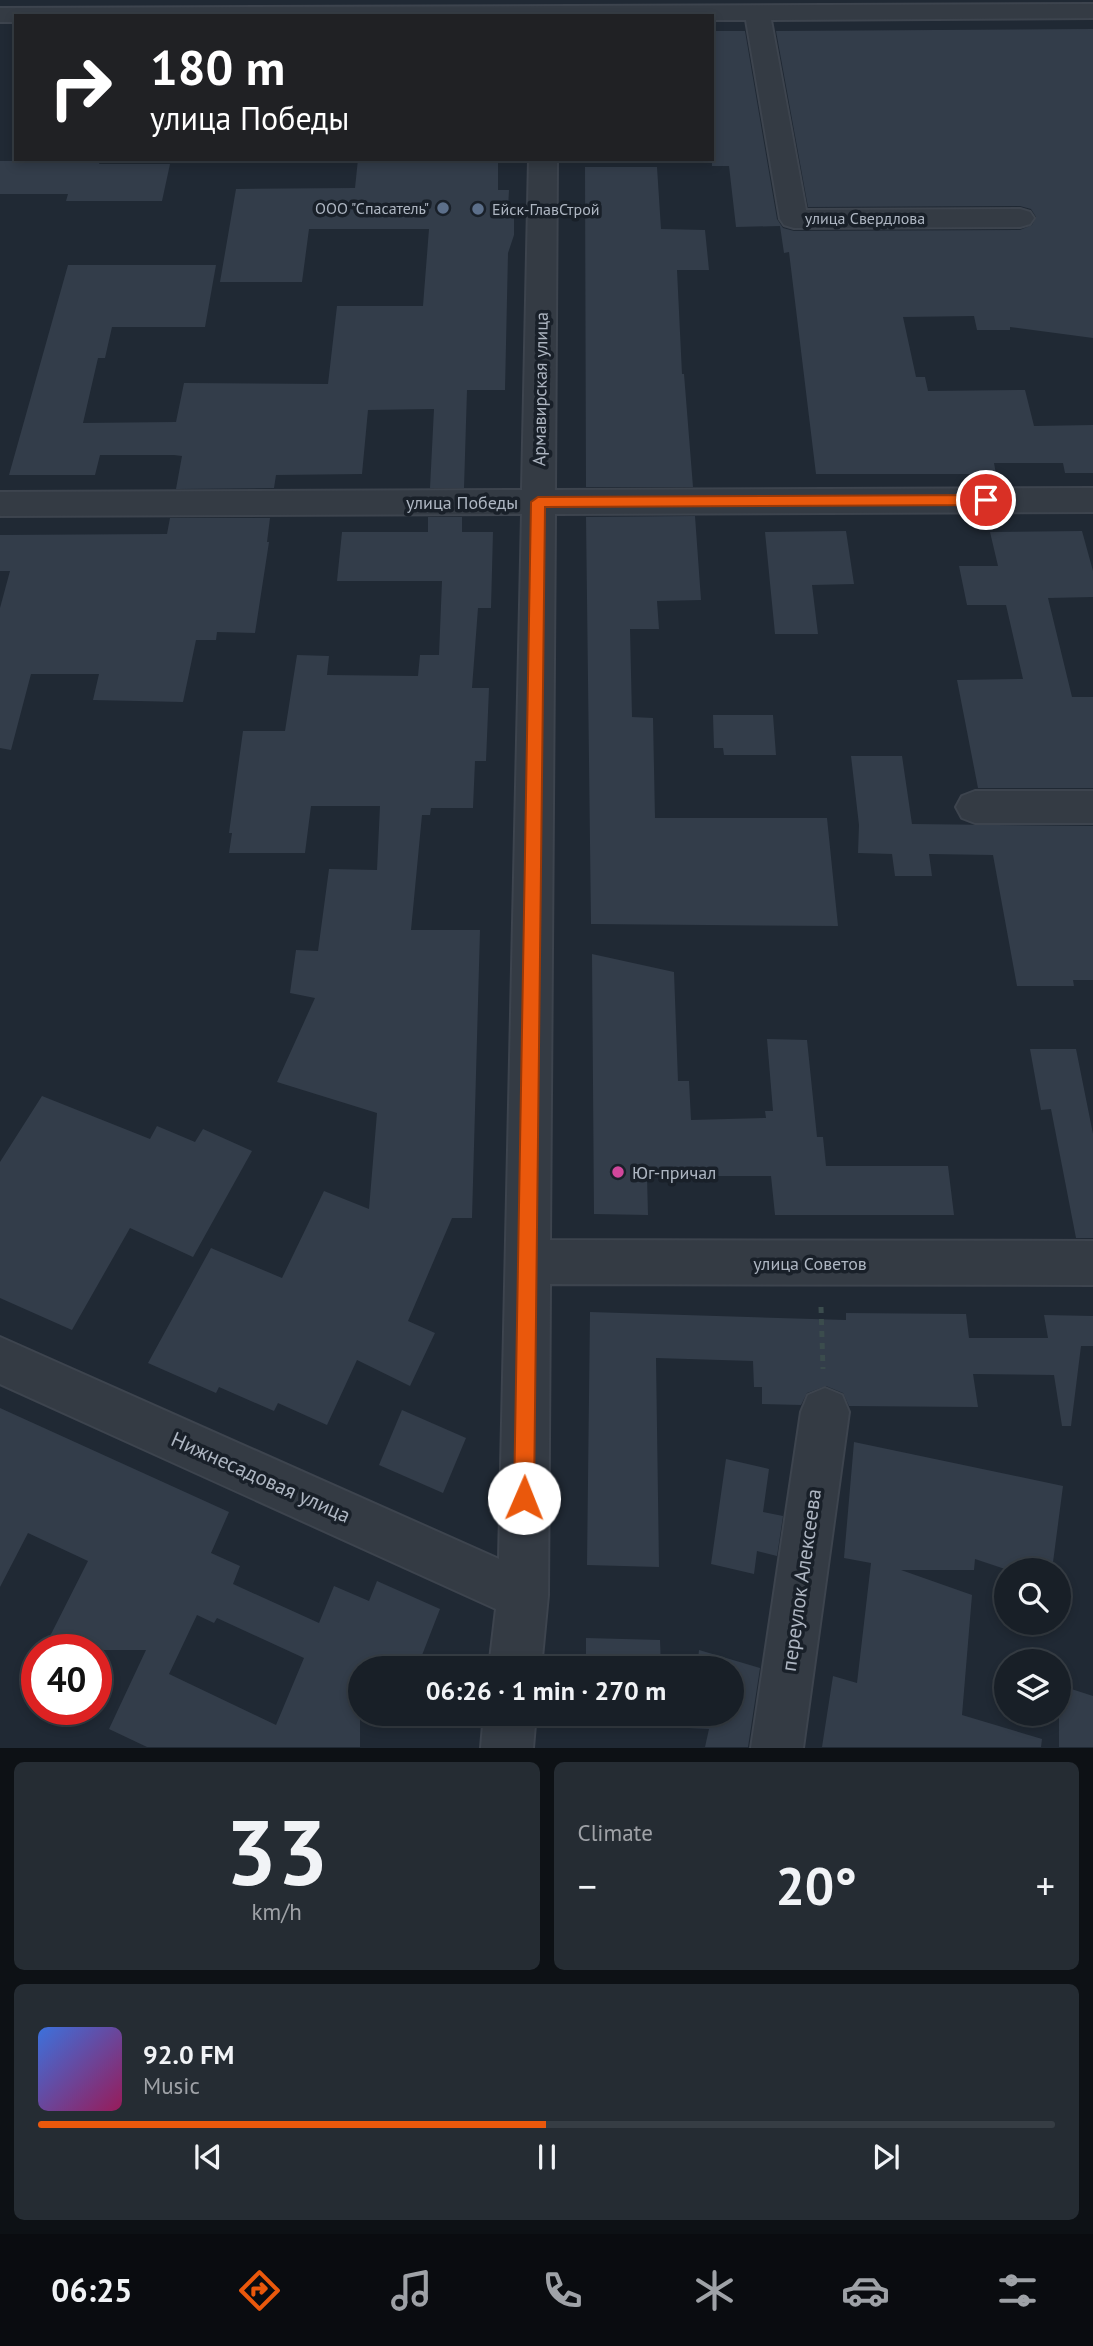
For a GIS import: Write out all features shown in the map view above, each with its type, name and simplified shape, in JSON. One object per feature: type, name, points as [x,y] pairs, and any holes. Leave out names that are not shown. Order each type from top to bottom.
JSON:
[{"type":"street","points":[[91,14],[546,9],[757,12],[1093,11]]},
{"type":"street","name":"улица Свердлова","points":[[757,12],[794,219],[1020,218]]},
{"type":"street","name":"Армавирская улица","points":[[516,1656],[523,1595],[543,161]]},
{"type":"street","name":"улица Победы","points":[[0,504],[1093,500]]},
{"type":"street","points":[[975,807],[1093,807]]},
{"type":"street","name":"улица Советов","points":[[526,1262],[1093,1263]]},
{"type":"street","name":"Нижнесадовая улица","points":[[0,1360],[523,1595]]},
{"type":"street","name":"переулок Алексеева","points":[[777,1748],[825,1412]]},
{"type":"street","points":[[507,1748],[509,1726]]},
{"type":"path","points":[[821,1307],[825,1412]]},
{"type":"building","points":[[1093,29],[1093,338],[1010,327],[1010,330],[977,330],[974,316],[903,317],[916,377],[925,377],[928,391],[1025,390],[1034,426],[1093,425],[1093,473],[1065,473],[1063,463],[994,463],[996,474],[816,474],[789,252],[784,253],[780,226],[736,227],[729,166],[712,166],[714,31],[745,31],[777,219],[783,228],[794,231],[1020,230],[1032,225],[1036,217],[1031,209],[1020,206],[808,207],[776,31]]},
{"type":"building","points":[[0,161],[170,164],[162,201],[66,201],[68,194],[0,194]]},
{"type":"building","points":[[358,161],[498,161],[498,190],[509,190],[508,209],[514,209],[514,235],[508,253],[505,390],[467,390],[464,488],[430,488],[434,409],[368,410],[362,474],[276,475],[274,488],[176,489],[182,456],[174,455],[100,455],[95,475],[9,475],[68,265],[216,265],[205,327],[112,327],[105,358],[98,358],[83,423],[176,422],[184,383],[328,384],[337,306],[423,306],[429,229],[309,229],[302,282],[220,282],[236,189],[355,188]]},
{"type":"building","points":[[585,167],[657,167],[661,229],[705,230],[709,270],[677,270],[682,374],[693,487],[586,487]]},
{"type":"building","points":[[695,516],[701,600],[657,601],[659,629],[630,629],[632,717],[653,718],[655,818],[827,818],[838,926],[591,924],[586,517]]},
{"type":"building","points":[[428,517],[462,517],[462,532],[493,532],[491,608],[478,608],[472,688],[489,688],[486,761],[475,761],[473,808],[431,808],[430,815],[422,815],[411,930],[480,930],[472,1218],[452,1218],[408,1321],[435,1333],[410,1386],[357,1360],[327,1425],[278,1403],[274,1411],[219,1387],[216,1393],[148,1363],[211,1248],[282,1278],[324,1191],[369,1209],[377,1113],[277,1082],[315,998],[290,993],[296,950],[318,951],[329,869],[377,870],[380,806],[311,806],[305,853],[229,853],[232,833],[229,833],[243,731],[285,731],[297,655],[329,656],[327,675],[418,676],[420,655],[439,655],[442,581],[337,581],[342,532],[428,532]]},
{"type":"building","points":[[170,518],[270,518],[269,542],[255,633],[217,632],[216,640],[196,640],[183,702],[93,700],[99,674],[31,674],[11,750],[0,748],[0,608],[10,571],[0,571],[0,535],[167,534]]},
{"type":"building","points":[[846,531],[854,584],[812,585],[818,634],[775,634],[765,532]]},
{"type":"building","points":[[1082,531],[1093,571],[1093,597],[1048,598],[1072,697],[1093,697],[1093,788],[978,788],[957,680],[1023,679],[1006,605],[967,605],[959,566],[998,566],[990,532]]},
{"type":"building","points":[[713,715],[773,715],[776,755],[724,755],[723,748],[714,748]]},
{"type":"building","points":[[851,756],[902,756],[912,824],[1093,826],[1093,980],[1073,980],[1074,986],[1017,986],[993,855],[929,854],[932,876],[895,876],[892,854],[858,853],[859,825]]},
{"type":"building","points":[[592,954],[674,972],[678,1081],[689,1081],[691,1120],[766,1118],[765,1111],[773,1111],[767,1039],[807,1040],[817,1137],[823,1137],[826,1166],[948,1166],[954,1215],[775,1215],[771,1176],[647,1176],[648,1215],[594,1214]]},
{"type":"building","points":[[1030,1049],[1076,1049],[1093,1134],[1093,1238],[1076,1238],[1051,1109],[1041,1110]]},
{"type":"building","points":[[42,1096],[150,1139],[157,1126],[195,1142],[203,1129],[252,1151],[193,1257],[130,1228],[72,1330],[0,1298],[0,1162]]},
{"type":"building","points":[[590,1312],[846,1320],[846,1313],[966,1314],[969,1338],[1048,1338],[1044,1315],[1093,1316],[1093,1346],[1081,1346],[1071,1426],[1062,1426],[1054,1375],[973,1374],[978,1407],[849,1406],[843,1393],[826,1386],[807,1393],[801,1405],[762,1404],[762,1387],[754,1387],[753,1361],[656,1358],[659,1567],[587,1565]]},
{"type":"building","points":[[0,1408],[229,1512],[211,1553],[240,1566],[233,1584],[319,1623],[334,1586],[369,1601],[377,1581],[440,1609],[422,1656],[348,1656],[348,1726],[360,1726],[360,1747],[147,1747],[109,1729],[146,1650],[112,1650],[112,1634],[51,1634],[88,1561],[28,1533],[0,1587]],"holes":[[[197,1615],[214,1623],[217,1618],[304,1658],[276,1725],[169,1674]]]},
{"type":"building","points":[[402,1410],[466,1438],[443,1493],[379,1465]]},
{"type":"building","points":[[854,1442],[1063,1486],[1054,1558],[994,1558],[994,1565],[975,1559],[974,1570],[901,1570],[972,1595],[962,1715],[1042,1739],[1041,1747],[822,1747],[833,1676],[857,1683],[871,1563],[844,1558]]},
{"type":"building","points":[[726,1459],[769,1469],[763,1512],[783,1516],[777,1556],[757,1551],[754,1574],[711,1564]]},
{"type":"building","points":[[586,1638],[660,1640],[661,1656],[586,1656]]},
{"type":"building","points":[[699,1650],[719,1656],[698,1656]]},
{"type":"building","points":[[744,1663],[760,1668],[748,1747],[705,1747],[709,1729],[688,1728],[744,1726]]},
{"type":"building","points":[[1071,1689],[1093,1696],[1093,1747],[1059,1747],[1059,1726],[1071,1726]]},
{"type":"place","name":"ООО \"Спасатель\"","points":[[443,208]]},
{"type":"place","name":"Ейск-ГлавСтрой","points":[[478,209]]},
{"type":"place","name":"Юг-причал","points":[[618,1172]]},
{"type":"route","points":[[524,1498],[538,502],[986,500]]}]
